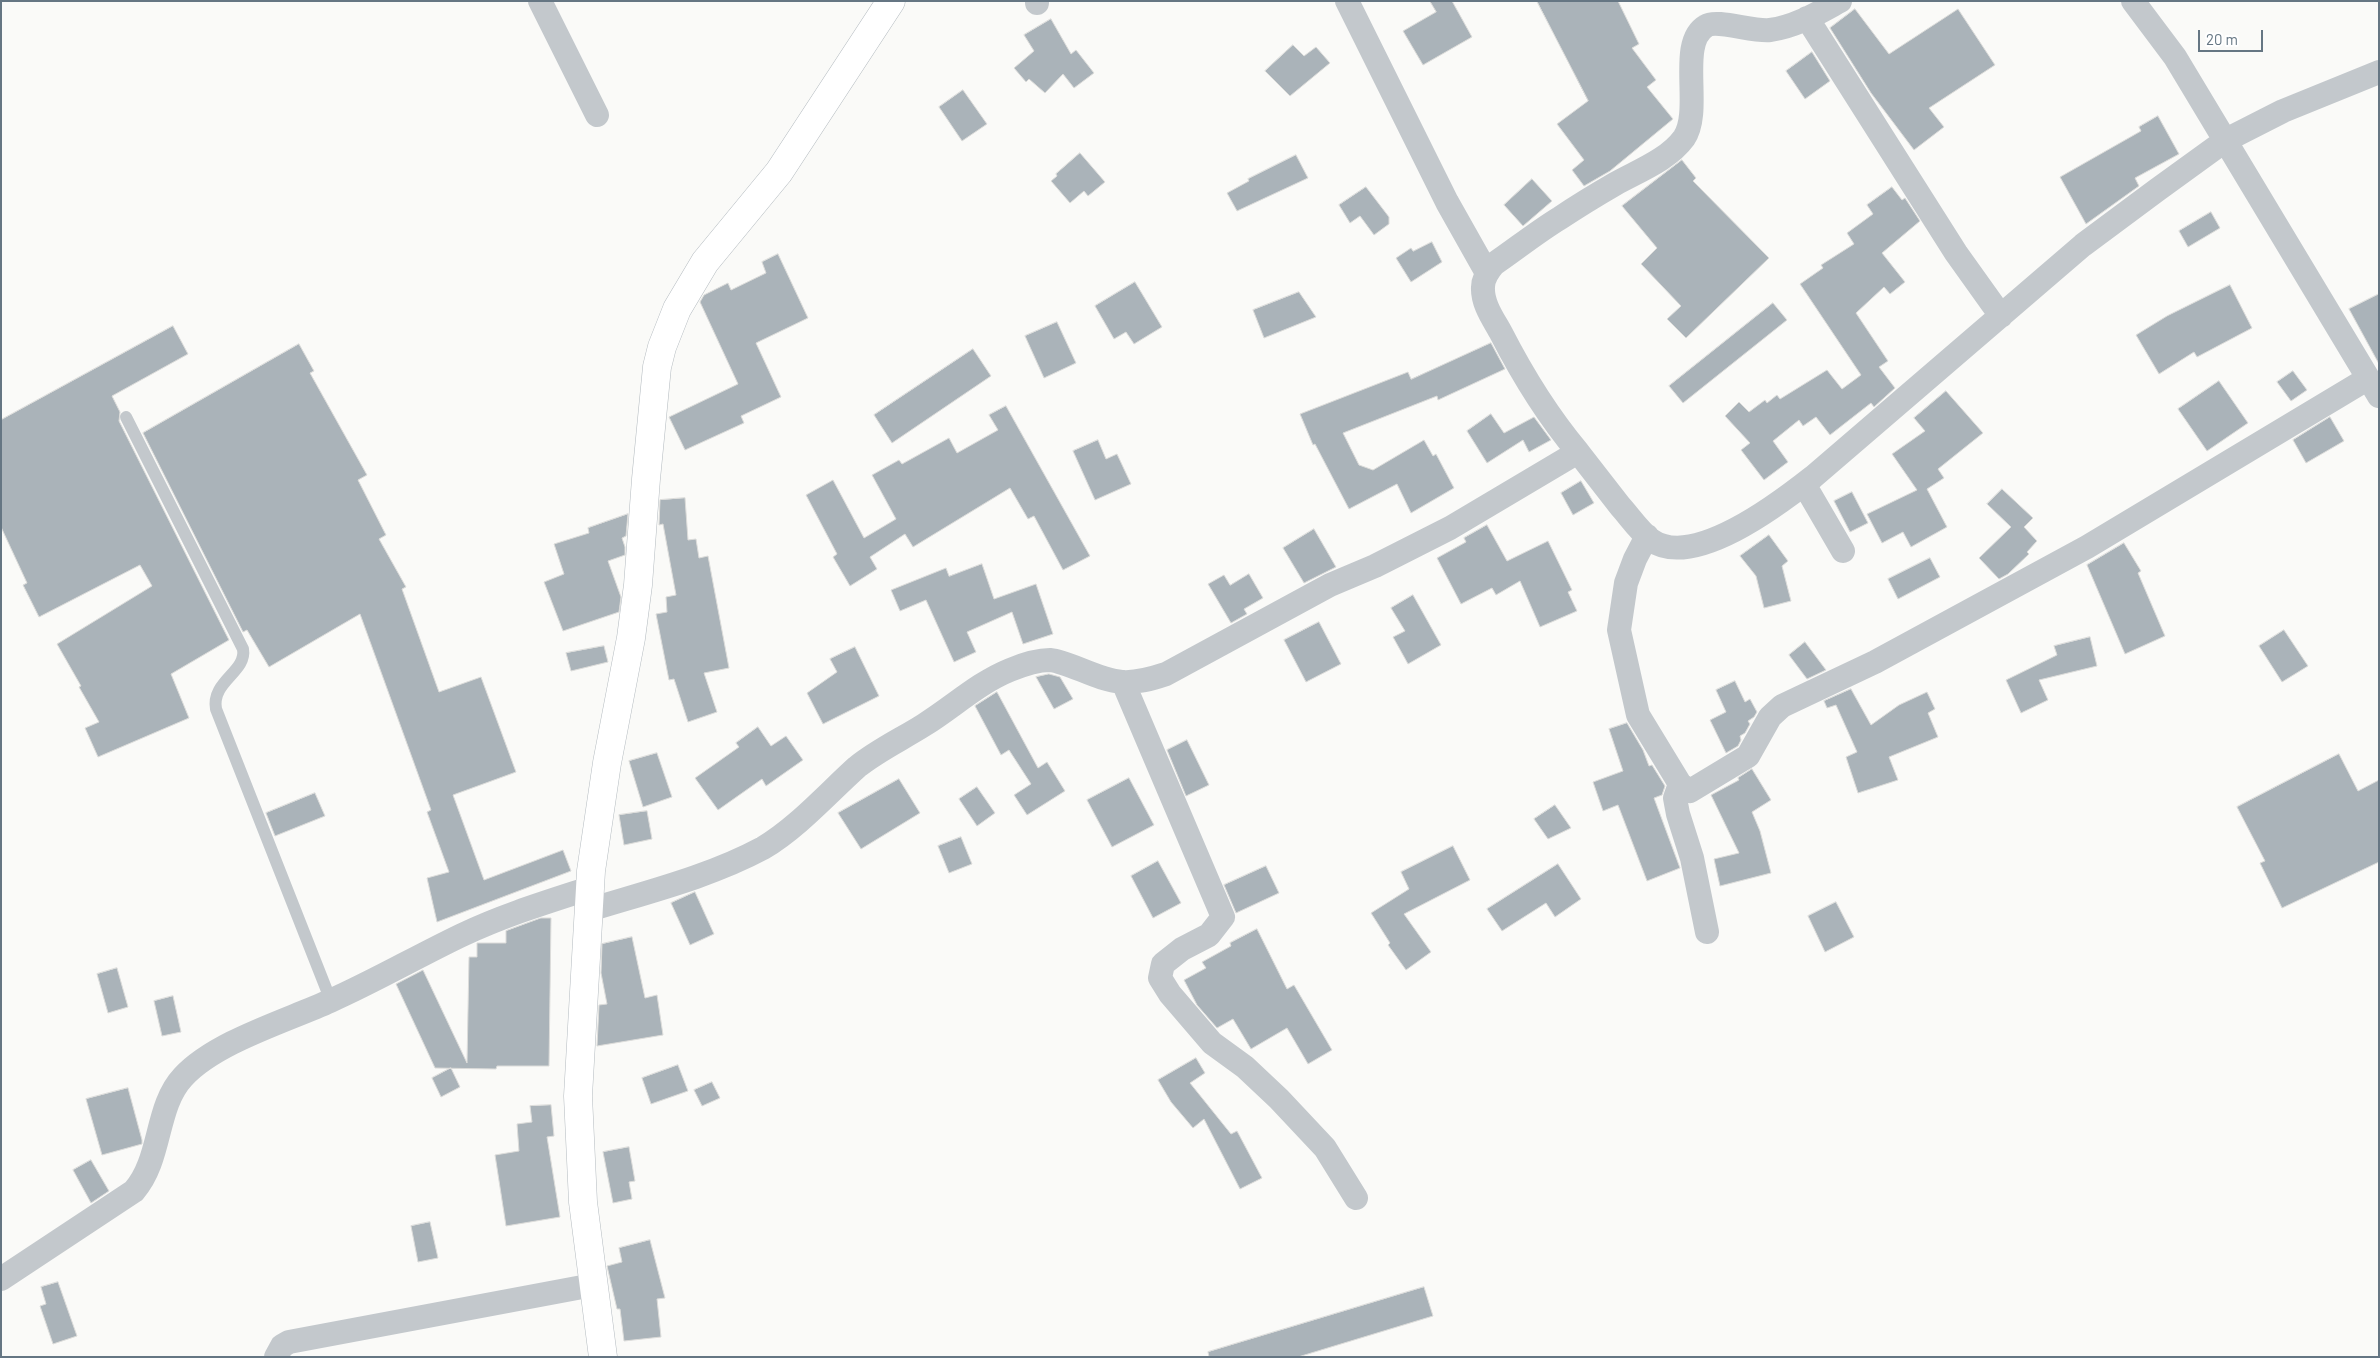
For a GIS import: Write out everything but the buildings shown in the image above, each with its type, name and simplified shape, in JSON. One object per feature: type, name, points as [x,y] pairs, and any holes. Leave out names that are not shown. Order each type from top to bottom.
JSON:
[{"type":"street","points":[[540,1],[597,115]]},
{"type":"street","points":[[603,1357],[583,1202],[578,1131],[578,1096],[590,899],[597,821],[631,638],[638,585],[654,383],[662,347],[677,310],[705,262],[779,172],[891,1]]},
{"type":"street","points":[[1347,1],[1447,202],[1487,273]]},
{"type":"street","points":[[1840,1],[1793,25],[1770,30],[1744,29],[1717,24],[1706,26],[1696,38],[1692,52],[1689,127],[1679,143],[1648,166],[1559,218],[1494,264],[1487,273],[1483,289],[1487,307],[1541,404],[1647,536],[1658,544],[1676,548],[1710,540],[1766,512],[1804,484],[2083,245],[2226,140],[2283,111],[2379,72]]},
{"type":"street","points":[[1647,536],[1635,559],[1626,583],[1619,630],[1638,715],[1680,784],[1687,790],[1694,790],[1744,759],[1753,749],[1770,717],[1782,706],[1875,662],[2373,388],[2175,57],[2133,1]]},
{"type":"street","points":[[1808,18],[1956,253],[2001,316]]},
{"type":"street","points":[[1,1279],[134,1191],[146,1172],[170,1095],[184,1075],[236,1042],[331,1001],[464,934],[525,908],[590,899],[678,883],[762,848],[792,827],[858,767],[925,725],[987,681],[1010,670],[1038,660],[1052,660],[1102,678],[1122,682],[1144,681],[1166,674],[1330,585],[1375,566],[1450,528],[1578,452]]},
{"type":"street","points":[[1804,484],[1843,551]]},
{"type":"street","points":[[1122,682],[1223,918],[1209,935],[1182,949],[1163,964],[1160,978],[1170,994],[1212,1043],[1245,1067],[1279,1098],[1325,1148],[1356,1198]]},
{"type":"street","points":[[1680,784],[1675,798],[1676,806],[1692,858],[1707,932]]},
{"type":"street","points":[[276,1357],[282,1346],[289,1342],[593,1285]]},
{"type":"lane","points":[[126,417],[242,649],[241,662],[217,693],[216,709],[331,1001]]}]
